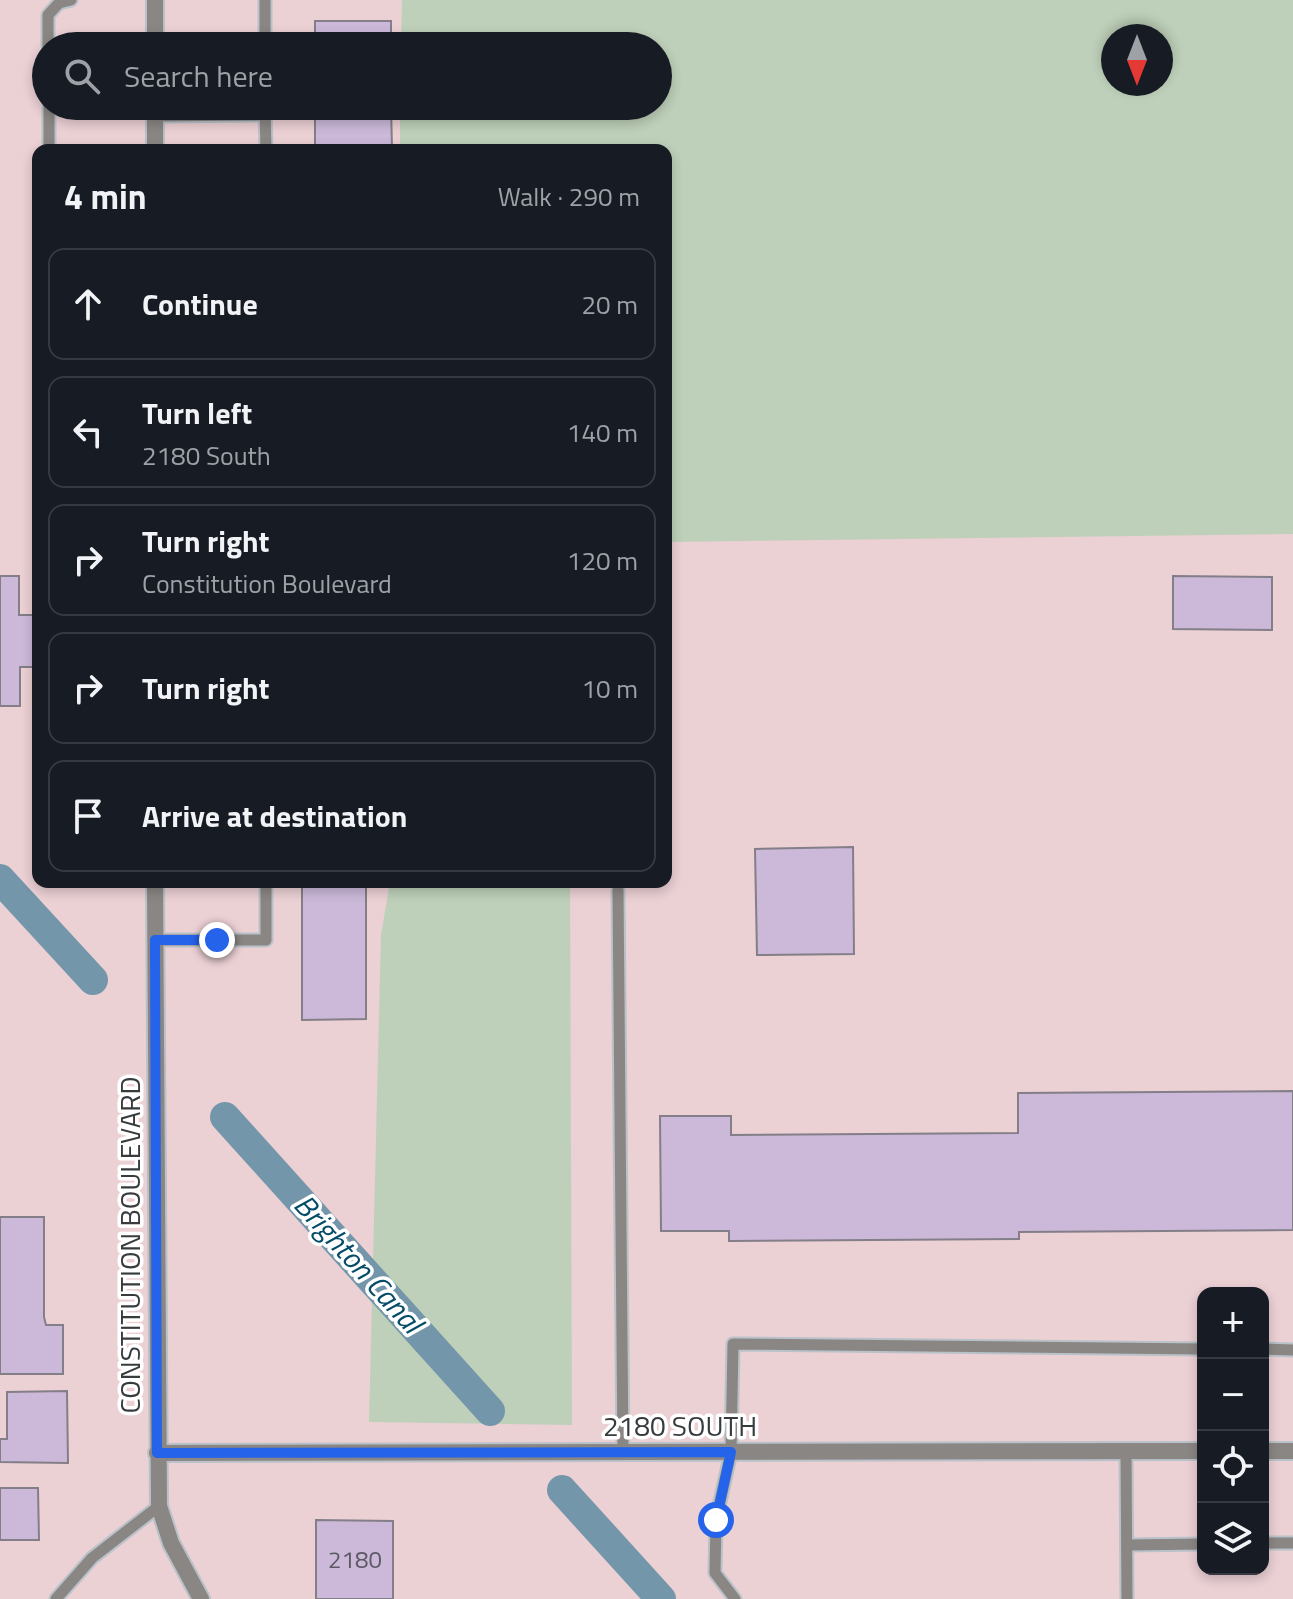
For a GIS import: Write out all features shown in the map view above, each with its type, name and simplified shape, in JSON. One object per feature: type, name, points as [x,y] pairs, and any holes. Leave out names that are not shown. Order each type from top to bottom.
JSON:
[{"type":"street","points":[[155,0],[155,32]]},
{"type":"street","points":[[155,120],[155,144]]},
{"type":"street","name":"CONSTITUTION BOULEVARD","points":[[155,888],[159,1506],[171,1543],[201,1599]]},
{"type":"street","name":"2180 SOUTH","points":[[157,1453],[1197,1451]]},
{"type":"street","points":[[1269,1451],[1293,1451]]},
{"type":"lane","points":[[48,32],[48,15],[59,3],[71,0]]},
{"type":"lane","points":[[265,0],[265,32]]},
{"type":"lane","points":[[49,120],[49,144]]},
{"type":"lane","points":[[265,120],[266,144]]},
{"type":"lane","points":[[155,940],[266,940],[266,888]]},
{"type":"lane","points":[[618,890],[623,1452]]},
{"type":"lane","points":[[735,1599],[715,1573],[716,1520],[731,1452],[733,1344],[1197,1349]]},
{"type":"lane","points":[[1269,1349],[1293,1350]]},
{"type":"lane","points":[[1126,1451],[1127,1599]]},
{"type":"lane","points":[[56,1599],[92,1558],[159,1506]]},
{"type":"lane","points":[[1269,1543],[1293,1543]]},
{"type":"lane","points":[[1127,1545],[1197,1544]]},
{"type":"shaded area","points":[[0,0],[1293,0],[1293,1599],[0,1599]]},
{"type":"green space","points":[[402,0],[1293,0],[1293,534],[672,542],[672,144],[400,144],[400,120],[672,120],[672,32],[401,32]]},
{"type":"green space","points":[[389,888],[570,888],[572,1425],[369,1422],[381,935]]},
{"type":"building","points":[[315,21],[391,21],[391,32],[315,32]]},
{"type":"building","points":[[315,120],[391,120],[392,144],[315,144]]},
{"type":"building","points":[[0,576],[19,576],[19,615],[32,615],[32,667],[20,667],[20,706],[0,706]]},
{"type":"building","points":[[1173,576],[1272,577],[1272,630],[1173,629]]},
{"type":"building","points":[[853,847],[854,954],[757,955],[755,849]]},
{"type":"building","points":[[302,888],[366,888],[366,1019],[302,1020]]},
{"type":"building","points":[[1293,1091],[1293,1230],[1019,1232],[1019,1239],[729,1241],[729,1231],[661,1231],[660,1116],[731,1116],[731,1135],[1018,1133],[1018,1093]]},
{"type":"building","points":[[0,1217],[44,1217],[44,1317],[46,1325],[63,1325],[63,1374],[0,1374]]},
{"type":"building","points":[[67,1391],[68,1463],[0,1462],[0,1439],[7,1439],[7,1392]]},
{"type":"building","points":[[0,1488],[38,1488],[39,1540],[0,1540]]},
{"type":"building","points":[[316,1520],[393,1521],[393,1599],[316,1599]]},
{"type":"waterway","name":"Brighton Canal","points":[[0,879],[93,980]]},
{"type":"waterway","name":"Brighton Canal","points":[[225,1117],[490,1411]]},
{"type":"waterway","name":"Brighton Canal","points":[[562,1490],[661,1599]]},
{"type":"route","points":[[217,940],[155,940],[157,1453],[731,1452],[716,1520]]}]
